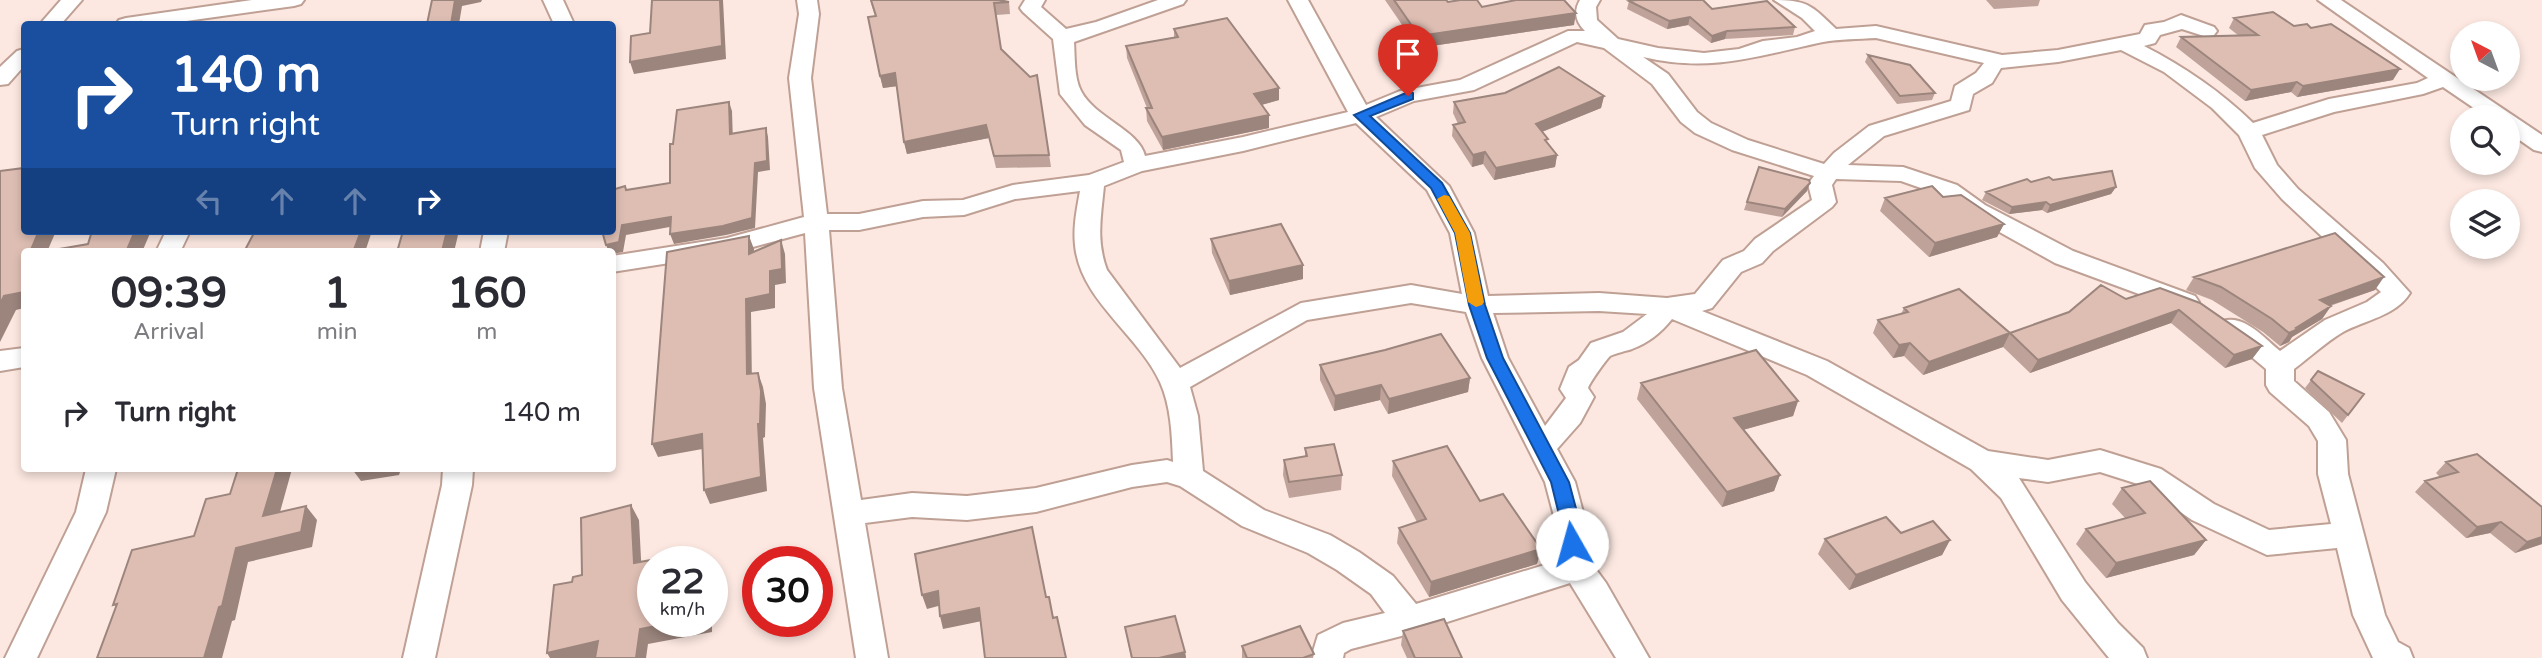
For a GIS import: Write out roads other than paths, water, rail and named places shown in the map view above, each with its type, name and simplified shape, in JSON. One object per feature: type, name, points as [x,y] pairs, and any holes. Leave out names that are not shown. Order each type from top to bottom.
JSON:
[{"type":"street","points":[[53,21],[72,0]]},
{"type":"street","points":[[553,0],[563,21]]},
{"type":"street","points":[[807,0],[809,14],[800,78],[821,266],[828,388],[872,658]]},
{"type":"street","points":[[1063,39],[1079,31],[1100,27],[1176,0]]},
{"type":"street","points":[[1298,0],[1361,115],[1437,186],[1462,233],[1477,305],[1495,358],[1560,482],[1569,513],[1577,568],[1595,592],[1633,658]]},
{"type":"street","points":[[1590,0],[1586,8],[1587,20],[1611,45],[1660,79],[1689,117],[1703,128],[1761,153],[1828,172],[1903,174],[1949,190],[1977,210],[2064,257],[2202,309],[2243,334],[2280,365]]},
{"type":"street","points":[[1784,0],[1809,14],[1832,36]]},
{"type":"street","points":[[2328,0],[2484,105]]},
{"type":"street","points":[[147,21],[286,1]]},
{"type":"street","points":[[273,21],[286,1]]},
{"type":"street","points":[[1027,4],[1056,29],[1063,39],[1068,86],[1072,94],[1093,120],[1132,147],[1136,165]]},
{"type":"street","points":[[1175,383],[1301,312],[1411,294],[1477,305],[1599,302],[1667,307],[1703,302],[1732,266],[1753,257],[1764,245],[1824,202],[1819,184],[1828,172],[1877,131],[1961,105],[1964,91],[1984,78],[1994,64],[2058,56],[2148,38],[2152,29],[2168,28],[2181,20],[2207,31]]},
{"type":"street","points":[[616,263],[727,246],[814,222],[859,222],[923,209],[964,207],[1013,192],[1093,182],[1136,165],[1242,144],[1361,115],[1408,96],[1466,85],[1575,35],[1658,54],[1704,59],[1742,55],[1763,47],[1799,43],[1821,36],[1876,32],[2002,61]]},
{"type":"street","points":[[2122,43],[2199,86],[2249,132],[2267,168],[2290,194],[2397,293],[2376,308],[2334,327],[2280,365]]},
{"type":"street","points":[[0,79],[14,60]]},
{"type":"street","points":[[2249,132],[2329,106],[2423,88],[2445,78]]},
{"type":"street","points":[[2520,130],[2542,145]]},
{"type":"street","points":[[1093,182],[1088,250],[1100,277],[1127,318],[1160,356],[1175,383],[1184,416],[1189,477]]},
{"type":"street","points":[[1542,448],[1570,416],[1580,397],[1574,389],[1579,374],[1589,367],[1600,350],[1632,339],[1654,324],[1667,307]]},
{"type":"street","points":[[1667,307],[1817,368],[1981,461],[2005,479],[2021,501],[2071,589],[2105,634],[2131,658]]},
{"type":"street","points":[[0,361],[21,358]]},
{"type":"street","points":[[2280,365],[2280,385],[2319,419],[2332,440],[2333,474],[2343,508],[2346,535],[2369,615],[2386,652],[2397,658]]},
{"type":"street","points":[[1981,461],[2048,471],[2100,461],[2151,477],[2203,512],[2267,543],[2305,537],[2346,535]]},
{"type":"street","points":[[849,513],[912,505],[967,508],[1036,500],[1132,476],[1167,471],[1189,477],[1253,518],[1320,544],[1382,585],[1409,620]]},
{"type":"street","points":[[21,658],[91,512],[100,472]]},
{"type":"street","points":[[419,658],[458,472]]},
{"type":"street","points":[[1327,658],[1329,645],[1343,637],[1409,620],[1577,568]]}]
